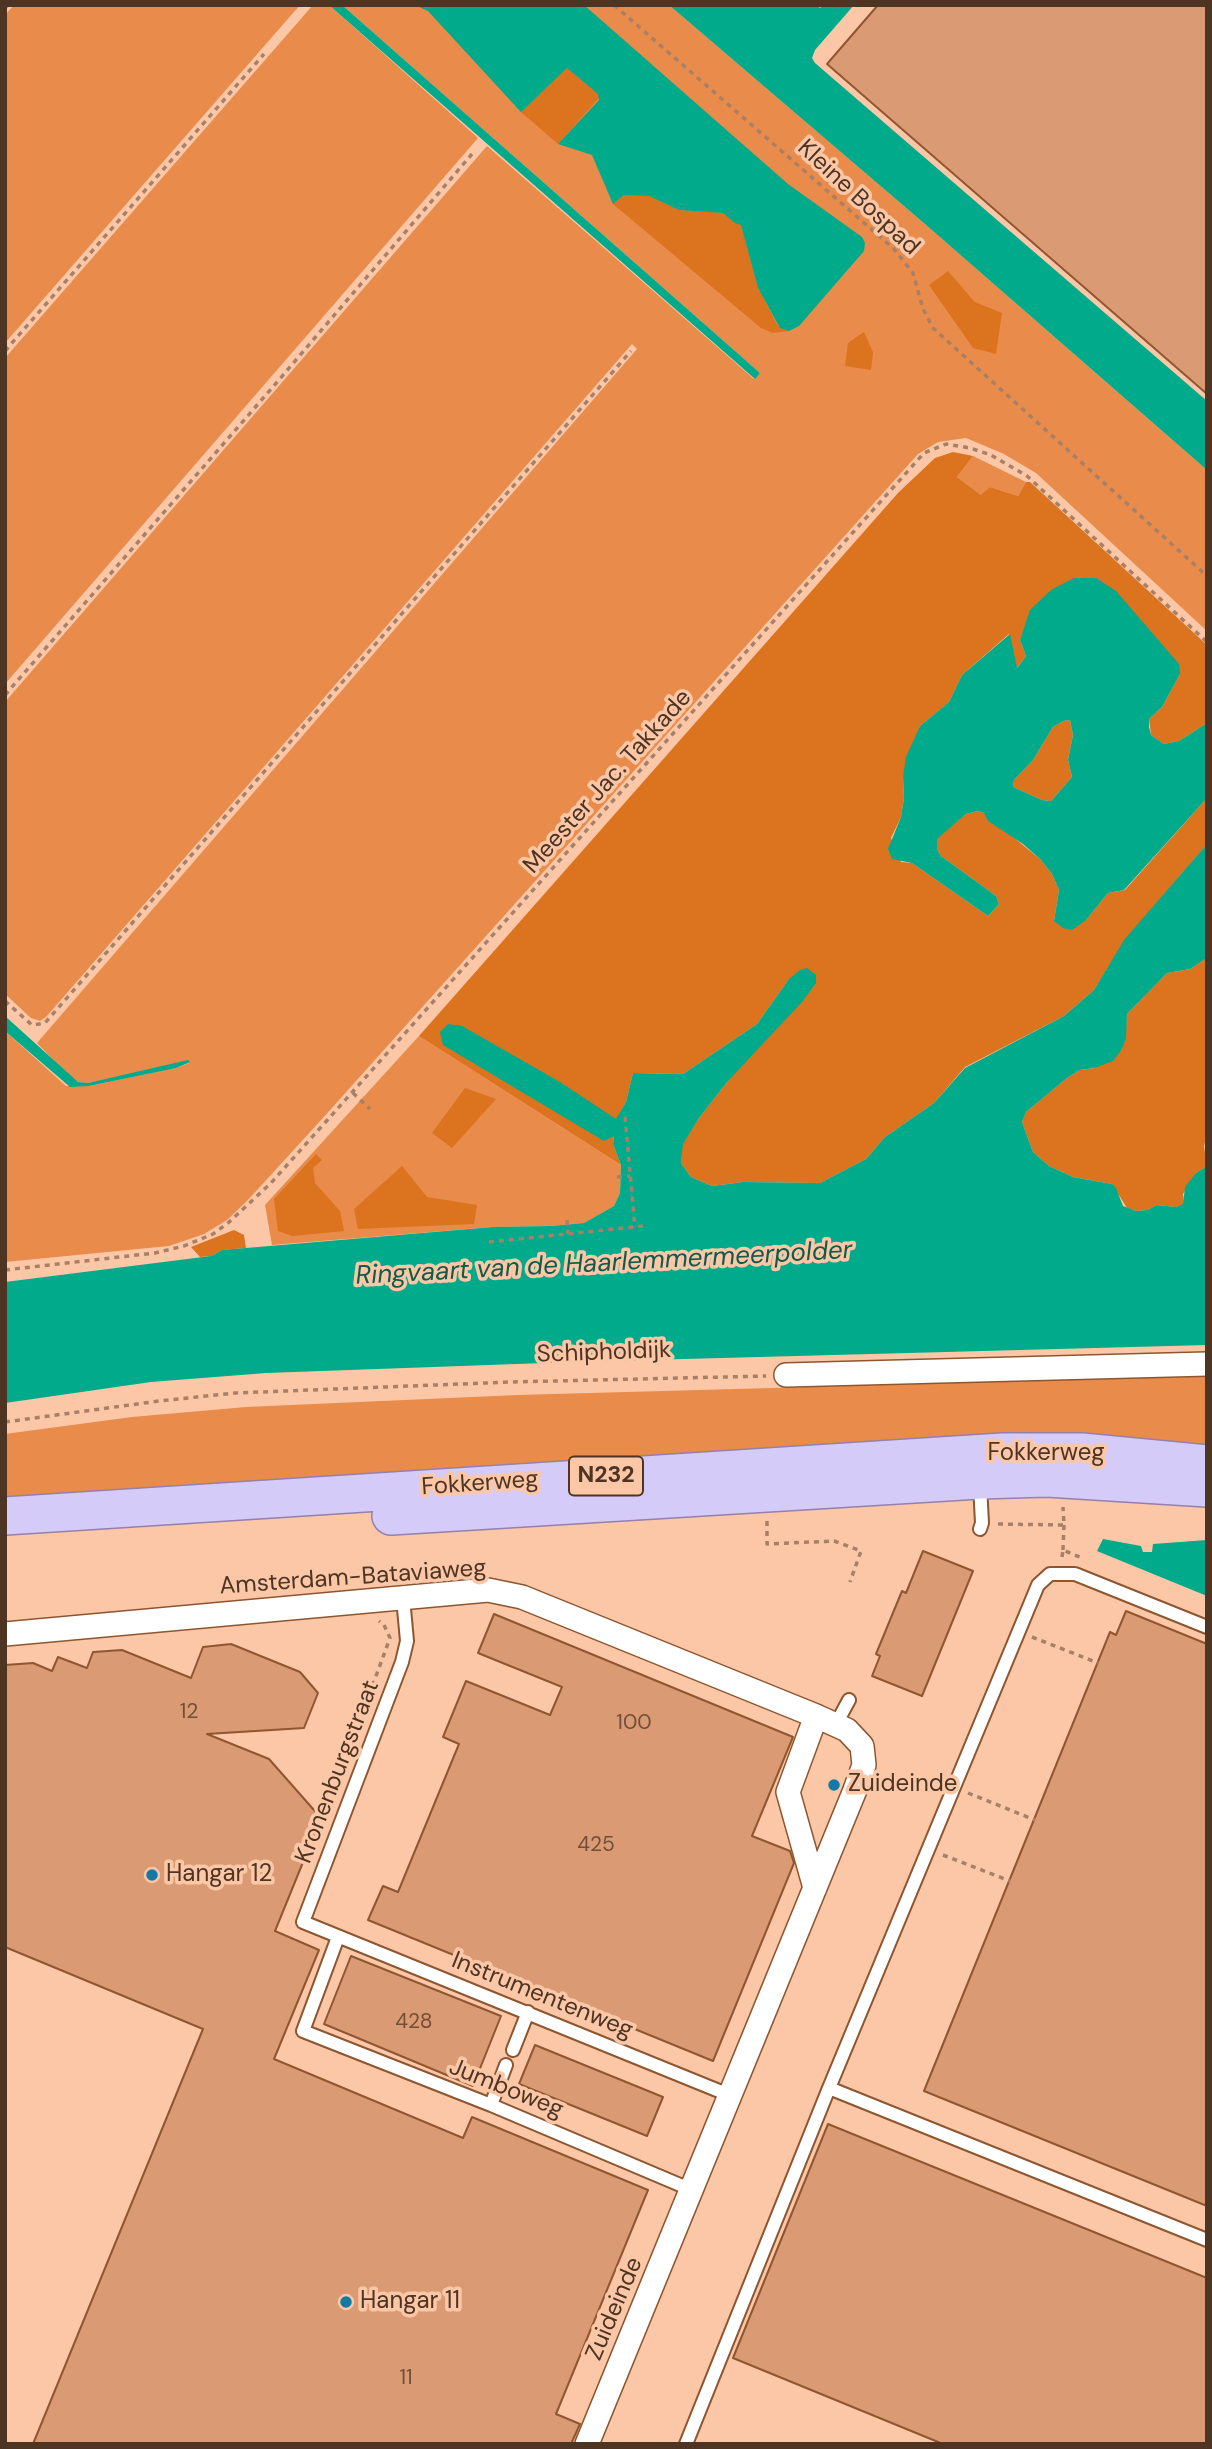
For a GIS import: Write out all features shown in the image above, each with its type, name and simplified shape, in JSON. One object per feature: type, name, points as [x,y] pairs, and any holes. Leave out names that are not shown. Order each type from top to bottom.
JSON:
[{"type":"main road","name":"Fokkerweg","points":[[5,1516],[1003,1452],[1082,1452],[1207,1464]]},
{"type":"main road","name":"Fokkerweg","points":[[5,1540],[979,1480],[1046,1478],[1207,1488]]},
{"type":"street","points":[[786,1375],[1207,1364]]},
{"type":"street","name":"Amsterdam-Bataviaweg","points":[[5,1634],[488,1590],[522,1597],[826,1720],[847,1730],[862,1746],[863,1765]]},
{"type":"street","points":[[815,1888],[788,1792],[826,1720]]},
{"type":"street","name":"Zuideinde","points":[[587,2444],[863,1765]]},
{"type":"lane","points":[[979,1480],[981,1526]]},
{"type":"lane","points":[[686,2444],[829,2088],[1038,1585],[1050,1574],[1075,1574],[1207,1627]]},
{"type":"lane","name":"Kronenburgstraat","points":[[338,1937],[303,1922],[402,1662],[407,1641],[403,1598]]},
{"type":"lane","points":[[826,1720],[849,1700]]},
{"type":"lane","name":"Instrumentenweg","points":[[338,1937],[729,2095]]},
{"type":"lane","name":"Jumboweg","points":[[338,1937],[303,2031],[491,2105],[692,2190]]},
{"type":"lane","points":[[513,2050],[528,2012]]},
{"type":"lane","points":[[491,2105],[506,2065]]},
{"type":"lane","points":[[829,2088],[1207,2240]]},
{"type":"path","name":"Kleine Bospad","points":[[614,5],[894,249],[913,273],[923,309],[933,328],[1207,576]]},
{"type":"path","points":[[5,351],[264,54]]},
{"type":"path","points":[[5,695],[472,154]]},
{"type":"path","points":[[5,1001],[32,1025],[45,1023],[631,351]]},
{"type":"path","name":"Meester Jac. Takkade","points":[[5,1270],[155,1253],[184,1246],[213,1234],[271,1183],[924,453],[946,444],[970,448],[991,455],[1027,476],[1207,642]]},
{"type":"path","points":[[353,1092],[370,1109]]},
{"type":"path","points":[[625,1117],[635,1227]]},
{"type":"path","points":[[617,1177],[630,1176]]},
{"type":"path","points":[[567,1220],[568,1234]]},
{"type":"path","points":[[489,1242],[643,1226]]},
{"type":"path","name":"Schipholdijk","points":[[5,1422],[235,1393],[786,1375]]},
{"type":"path","points":[[1063,1503],[1063,1550]]},
{"type":"path","points":[[767,1521],[767,1544],[834,1541],[861,1550],[850,1582]]},
{"type":"path","points":[[981,1526],[1064,1525]]},
{"type":"path","points":[[369,1695],[390,1638],[384,1625],[373,1616]]},
{"type":"path","points":[[1018,1632],[1098,1663]]},
{"type":"path","points":[[953,1788],[1035,1820]]},
{"type":"path","points":[[928,1849],[1010,1881]]},
{"type":"shaded area","points":[[14,5],[300,5],[5,343],[5,15]]},
{"type":"shaded area","points":[[313,5],[329,5],[478,138],[5,684],[5,358]]},
{"type":"shaded area","points":[[342,5],[669,5],[1207,470],[1207,631],[1036,473],[1004,454],[966,438],[938,442],[918,454],[322,1119],[227,1220],[204,1234],[169,1246],[5,1262],[5,1031],[66,1086],[89,1086],[190,1063],[88,1083],[78,1082],[37,1043],[637,349],[632,344],[40,1021],[31,1018],[5,994],[5,702],[487,146],[754,379],[760,373]],"holes":[[[948,272],[975,302],[930,285]]]},
{"type":"shaded area","points":[[567,68],[600,97],[558,144],[521,112]]},
{"type":"shaded area","points":[[624,195],[649,196],[679,210],[723,213],[741,225],[758,288],[778,326],[789,331],[773,333],[761,328],[613,204]]},
{"type":"shaded area","points":[[948,271],[975,302],[1002,313],[996,354],[973,348],[929,285]]},
{"type":"shaded area","points":[[864,332],[873,352],[871,370],[845,366],[848,343]]},
{"type":"shaded area","points":[[953,452],[973,456],[957,477],[981,495],[990,487],[1018,496],[1026,482],[1030,482],[1207,645],[1207,723],[1179,741],[1164,744],[1151,735],[1149,719],[1162,707],[1180,674],[1025,628],[1020,640],[1026,656],[1016,669],[1009,634],[962,675],[949,702],[920,726],[903,777],[901,817],[891,838],[901,862],[912,863],[988,916],[999,904],[996,896],[941,856],[936,839],[966,814],[978,811],[984,813],[1041,860],[1052,874],[1059,890],[1054,921],[1086,920],[1108,893],[1125,890],[1207,798],[1207,844],[1125,940],[1094,990],[1064,1016],[965,1067],[934,1103],[885,1137],[866,1159],[820,1183],[743,1182],[712,1186],[691,1177],[681,1163],[682,1144],[728,1081],[789,979],[757,1024],[683,1074],[633,1073],[626,1102],[616,1120],[613,1144],[621,1165],[419,1036],[898,493],[935,458]]},
{"type":"shaded area","points":[[973,456],[1026,482],[1018,496],[990,487],[982,496],[957,477]]},
{"type":"shaded area","points":[[1070,720],[1073,735],[1068,760],[1072,777],[1051,801],[1042,800],[1013,787],[1014,780],[1033,760],[1053,727]]},
{"type":"shaded area","points":[[1207,958],[1207,1134],[1204,1146],[1207,1166],[1196,1173],[1183,1194],[1184,1204],[1176,1207],[1156,1205],[1148,1210],[1136,1211],[1127,1208],[1112,1184],[1073,1177],[1049,1166],[1033,1152],[1022,1122],[1026,1112],[1067,1078],[1080,1070],[1094,1068],[1122,1049],[1127,1014],[1167,973],[1190,969]]},
{"type":"shaded area","points":[[419,1036],[621,1165],[620,1193],[614,1206],[584,1223],[493,1227],[272,1245],[265,1205]]},
{"type":"shaded area","points":[[465,1088],[496,1099],[452,1148],[432,1133]]},
{"type":"shaded area","points":[[316,1154],[322,1160],[313,1168],[315,1183],[340,1211],[344,1231],[292,1236],[278,1231],[274,1199]]},
{"type":"shaded area","points":[[402,1166],[427,1197],[477,1205],[474,1224],[358,1229],[354,1209]]},
{"type":"shaded area","points":[[234,1230],[244,1235],[246,1248],[222,1250],[211,1256],[200,1257],[191,1247]]},
{"type":"shaded area","points":[[1207,1376],[1207,1452],[5,1501],[5,1434],[132,1417],[246,1407],[518,1395]]},
{"type":"water","points":[[329,5],[342,5],[760,373],[755,379]]},
{"type":"water","points":[[415,5],[584,5],[788,184],[862,237],[865,243],[864,251],[799,326],[789,331],[780,328],[758,288],[741,225],[723,213],[679,210],[649,196],[624,195],[613,204],[592,155],[558,144],[599,100],[598,94],[567,68],[521,112],[428,11]]},
{"type":"water","points":[[669,5],[816,5],[820,8],[823,5],[854,5],[815,50],[812,58],[815,63],[1207,401],[1207,470],[925,224]]},
{"type":"water","points":[[1074,578],[1096,578],[1116,591],[1179,664],[1180,674],[1162,707],[1149,719],[1151,735],[1164,744],[1179,741],[1207,723],[1207,798],[1124,890],[1108,893],[1086,920],[1072,930],[1063,928],[1054,921],[1059,890],[1052,874],[1023,844],[988,821],[984,813],[978,811],[966,814],[937,839],[937,849],[941,856],[996,896],[999,904],[988,916],[912,863],[892,859],[888,849],[901,817],[906,757],[920,726],[949,702],[962,675],[1010,634],[1017,668],[1026,656],[1020,640],[1030,610],[1051,590]],"holes":[[[1070,720],[1073,735],[1068,760],[1072,777],[1051,801],[1042,800],[1013,787],[1014,780],[1033,760],[1053,727]]]},
{"type":"water","name":"Ringvaart van de Haarlemmermeerpolder","points":[[1207,844],[1207,958],[1190,969],[1167,973],[1127,1014],[1126,1038],[1113,1061],[1080,1070],[1067,1078],[1026,1112],[1022,1122],[1033,1152],[1049,1166],[1073,1177],[1112,1184],[1123,1206],[1136,1211],[1148,1210],[1156,1205],[1176,1207],[1183,1204],[1185,1187],[1196,1173],[1207,1166],[1207,1345],[266,1373],[151,1382],[5,1403],[5,1282],[211,1256],[222,1250],[493,1227],[584,1223],[614,1206],[620,1193],[621,1165],[613,1144],[614,1136],[604,1141],[443,1045],[440,1032],[448,1024],[462,1026],[560,1082],[616,1119],[626,1102],[633,1073],[683,1074],[757,1024],[789,979],[807,968],[816,975],[816,983],[802,1002],[728,1081],[699,1118],[683,1144],[681,1163],[691,1177],[712,1186],[743,1182],[820,1183],[866,1159],[885,1137],[934,1103],[965,1068],[1064,1016],[1094,990],[1124,940]]},
{"type":"water","points":[[5,1016],[78,1082],[88,1083],[188,1060],[190,1062],[176,1068],[89,1086],[70,1087],[5,1031]]},
{"type":"water","points":[[1103,1539],[1141,1546],[1143,1552],[1152,1552],[1153,1544],[1207,1540],[1207,1596],[1097,1551]]},
{"type":"building","points":[[878,5],[1207,5],[1207,394],[827,64]]},
{"type":"building","points":[[923,1551],[973,1571],[922,1696],[872,1676],[880,1656],[876,1654],[902,1591],[906,1593]]},
{"type":"building","points":[[1126,1611],[1207,1644],[1207,2206],[924,2091],[1110,1632],[1116,1635]]},
{"type":"building","points":[[494,1614],[793,1737],[752,1836],[790,1851],[794,1863],[713,2061],[368,1920],[383,1886],[398,1892],[459,1744],[443,1737],[466,1681],[550,1715],[562,1687],[478,1653]]},
{"type":"building","name":"Hangar 11","points":[[231,1644],[300,1672],[318,1693],[304,1728],[207,1734],[269,1759],[321,1818],[275,1931],[319,1950],[274,2059],[463,2138],[472,2117],[648,2190],[556,2414],[580,2424],[571,2444],[33,2444],[203,2029],[5,1947],[5,1665],[33,1663],[52,1671],[58,1657],[87,1668],[93,1652],[122,1650],[191,1678],[203,1647]]},
{"type":"building","points":[[351,1956],[501,2016],[473,2086],[324,2024]]},
{"type":"building","points":[[535,2045],[663,2097],[647,2136],[519,2084]]},
{"type":"building","points":[[828,2124],[1207,2278],[1207,2444],[943,2444],[733,2358]]},
{"type":"place","name":"Zuideinde","points":[[834,1785]]},
{"type":"place","name":"Hangar 12","points":[[152,1875]]},
{"type":"place","name":"Hangar 11","points":[[346,2302]]}]
